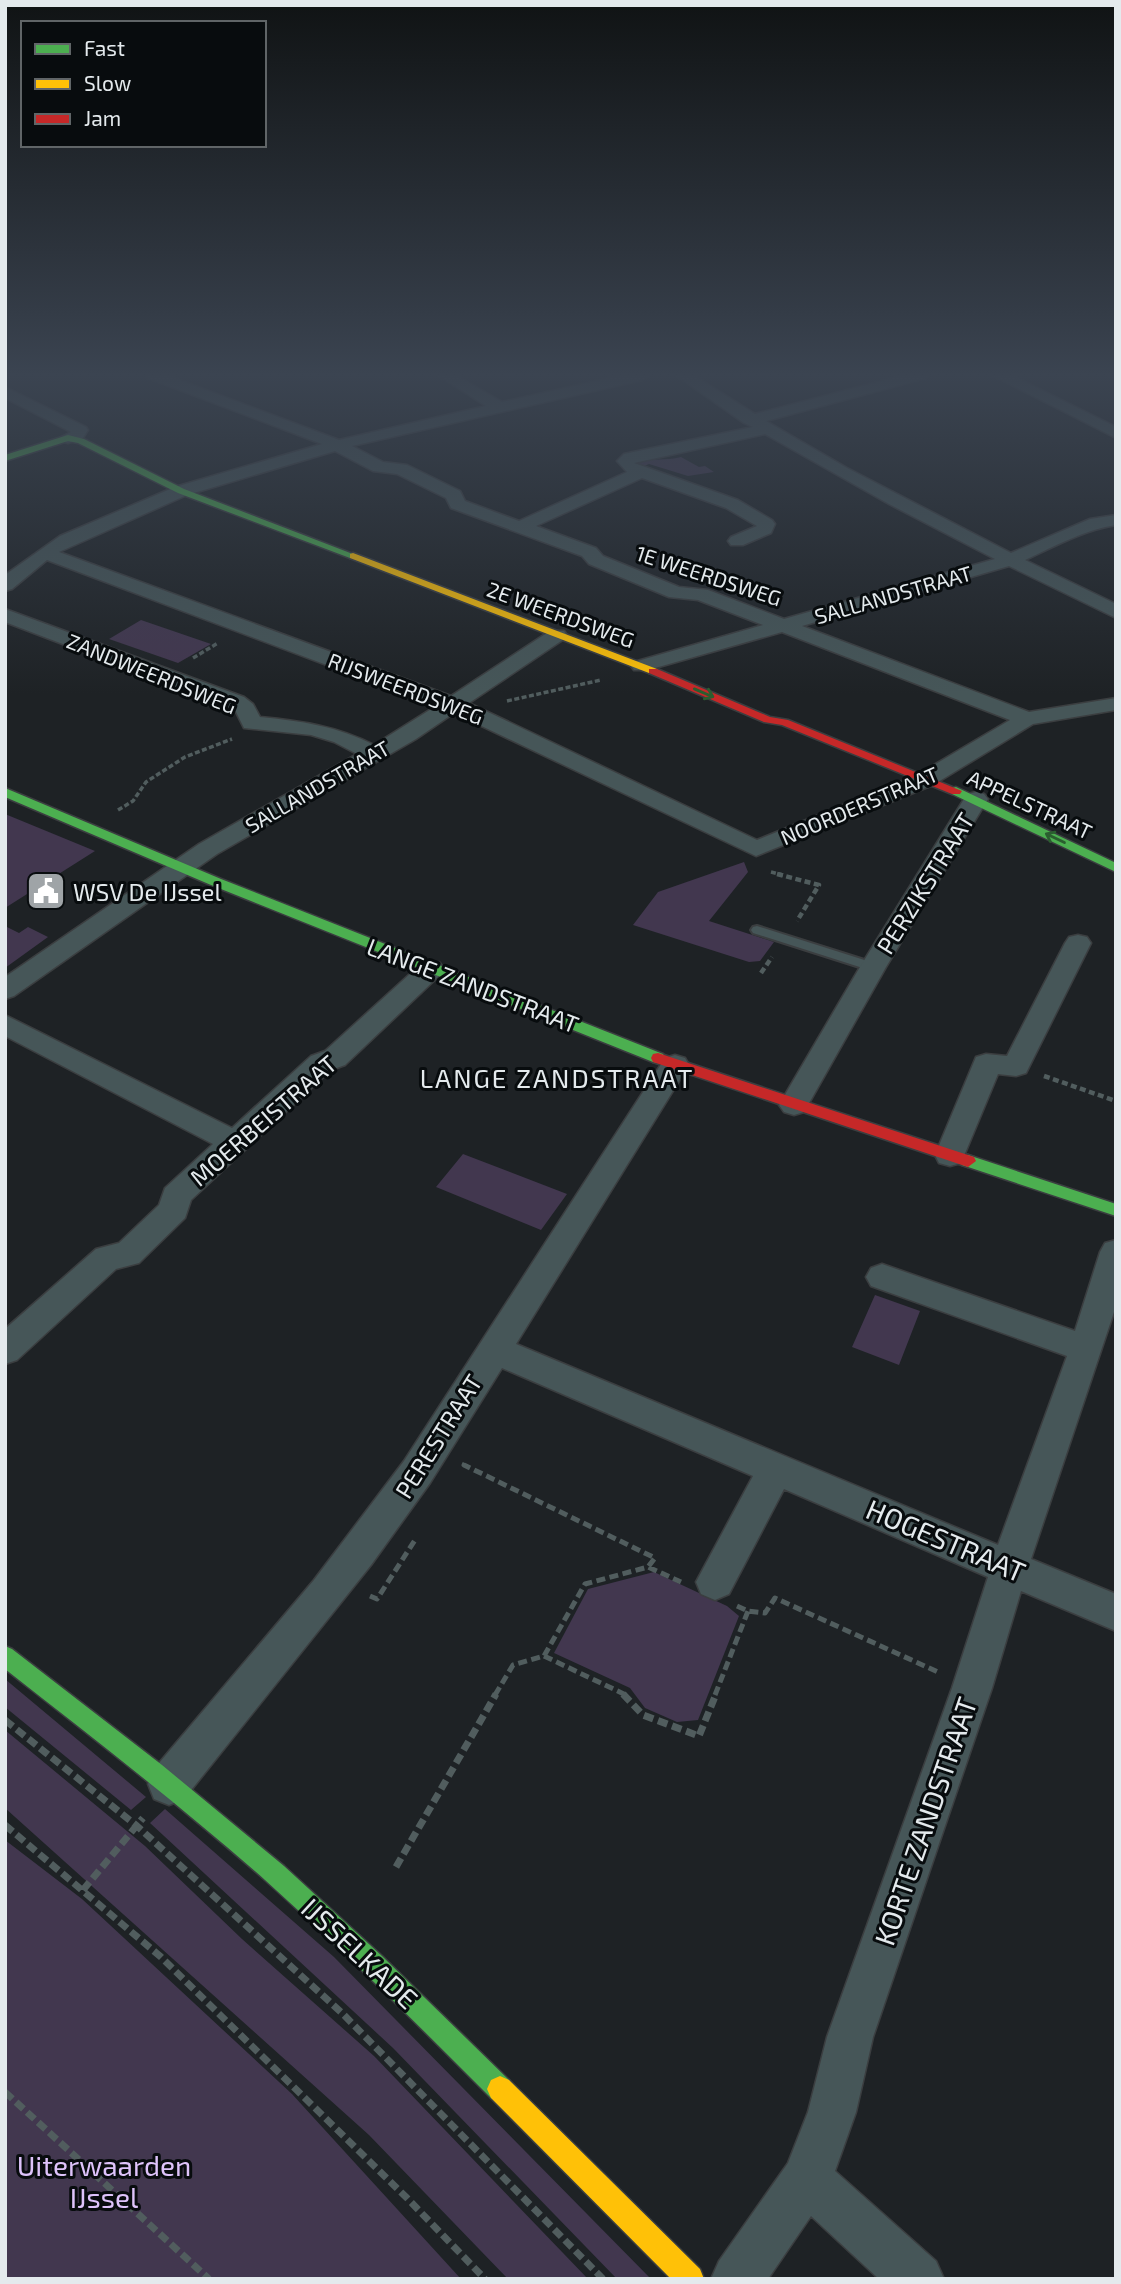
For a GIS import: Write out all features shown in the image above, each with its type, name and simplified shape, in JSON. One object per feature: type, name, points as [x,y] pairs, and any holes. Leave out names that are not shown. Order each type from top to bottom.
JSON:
[{"type":"street","name":"2E WEERDSWEG","points":[[162,482],[641,666],[768,720],[784,722],[925,780]]},
{"type":"street","points":[[5,585],[45,552],[66,540],[181,491],[213,482]]},
{"type":"street","name":"1E WEERDSWEG","points":[[427,482],[454,495],[457,504],[505,524],[522,526],[589,552],[596,560],[676,593],[701,594],[785,624],[1027,719]]},
{"type":"street","points":[[522,526],[620,482]]},
{"type":"street","points":[[669,482],[732,503],[766,524],[765,529],[737,541]]},
{"type":"street","points":[[862,482],[1009,561],[1116,612]]},
{"type":"street","name":"SALLANDSTRAAT","points":[[641,666],[1009,561],[1067,534],[1096,523],[1116,520]]},
{"type":"street","name":"RIJSWEERDSWEG","points":[[45,552],[452,704],[499,724],[756,849]]},
{"type":"street","name":"ZANDWEERDSWEG","points":[[5,615],[236,702],[245,709],[252,723],[312,729],[342,737],[373,753]]},
{"type":"street","name":"SALLANDSTRAAT","points":[[5,990],[208,849],[408,734],[556,635]]},
{"type":"street","name":"NOORDERSTRAAT","points":[[756,849],[925,780],[1027,719],[1116,704]]},
{"type":"street","name":"APPELSTRAAT","points":[[925,780],[976,799],[1116,868]]},
{"type":"street","name":"LANGE ZANDSTRAAT","points":[[5,792],[181,867],[674,1065],[1116,1210]]},
{"type":"street","name":"PERZIKSTRAAT","points":[[794,1105],[873,967],[976,799]]},
{"type":"street","points":[[950,1155],[982,1081],[986,1064],[1016,1066],[1078,943]]},
{"type":"street","name":"MOERBEISTRAAT","points":[[5,1350],[107,1258],[128,1254],[173,1210],[176,1196],[321,1063],[335,1058],[431,969]]},
{"type":"street","points":[[5,1024],[234,1142]]},
{"type":"street","name":"PERESTRAAT","points":[[169,1784],[338,1581],[417,1472],[674,1065]]},
{"type":"street","name":"KORTE ZANDSTRAAT","points":[[737,2279],[807,2179],[832,2112],[850,2037],[972,1688],[1010,1566],[1086,1349],[1116,1252]]},
{"type":"street","points":[[882,1277],[1086,1349]]},
{"type":"street","name":"HOGESTRAAT","points":[[493,1349],[1116,1612]]},
{"type":"street","points":[[710,1589],[776,1468]]},
{"type":"street","name":"IJSSELKADE","points":[[5,1656],[169,1784],[275,1874],[443,2031],[690,2279]]},
{"type":"street","points":[[807,2179],[919,2279]]},
{"type":"lane","name":"PERZIKSTRAAT","points":[[757,930],[873,967]]},
{"type":"path","points":[[162,676],[244,627]]},
{"type":"path","points":[[452,704],[496,704],[620,676],[641,666]]},
{"type":"path","points":[[90,827],[133,801],[146,782],[185,757],[224,744],[252,723]]},
{"type":"path","points":[[761,973],[820,884],[771,872]]},
{"type":"path","points":[[1016,1066],[1116,1101]]},
{"type":"path","points":[[442,1432],[476,1447],[464,1465],[655,1558],[648,1567]]},
{"type":"path","points":[[544,1656],[585,1584],[648,1567],[710,1589],[748,1611],[765,1613],[775,1598],[972,1688]]},
{"type":"path","points":[[396,1867],[513,1665],[544,1656],[628,1696],[643,1715],[699,1736],[748,1611]]},
{"type":"path","points":[[5,1720],[137,1826],[342,2013],[603,2279]]},
{"type":"path","points":[[5,1825],[161,1957],[235,2027],[485,2279]]},
{"type":"path","points":[[83,1890],[137,1826]]},
{"type":"path","points":[[5,2092],[209,2279]]},
{"type":"green space","points":[[141,620],[211,644],[178,663],[109,639]]},
{"type":"green space","points":[[5,814],[95,851],[5,908]]},
{"type":"green space","points":[[744,862],[748,872],[709,921],[774,942],[760,961],[749,962],[633,925],[658,892]]},
{"type":"green space","points":[[5,926],[19,933],[28,927],[48,937],[5,968]]},
{"type":"green space","points":[[463,1154],[567,1194],[541,1230],[436,1187]]},
{"type":"green space","points":[[875,1295],[920,1311],[899,1365],[852,1347]]},
{"type":"green space","points":[[654,1572],[727,1606],[739,1616],[698,1720],[677,1722],[645,1708],[630,1688],[554,1653],[588,1589]]},
{"type":"green space","points":[[5,1679],[146,1797],[131,1810],[5,1707]]},
{"type":"green space","points":[[5,1730],[145,1846],[242,1939],[374,2056],[588,2279],[508,2279],[369,2135],[5,1808]]},
{"type":"green space","points":[[165,1809],[334,1957],[651,2279],[617,2279],[393,2048],[150,1823]]},
{"type":"green space","name":"Uiterwaarden IJssel","points":[[5,1840],[82,1899],[292,2094],[461,2279],[5,2279]]},
{"type":"traffic: fast","points":[[162,482],[353,556]]},
{"type":"traffic: fast","points":[[956,791],[1116,868]]},
{"type":"traffic: fast","points":[[5,792],[216,882],[658,1058]]},
{"type":"traffic: fast","points":[[968,1161],[1116,1210]]},
{"type":"traffic: fast","points":[[5,1656],[213,1820],[275,1874],[500,2089]]},
{"type":"traffic: slow","points":[[353,556],[653,671]]},
{"type":"traffic: slow","points":[[500,2089],[690,2279]]},
{"type":"traffic: jam","points":[[653,671],[768,720],[784,722],[956,791]]},
{"type":"traffic: jam","points":[[658,1058],[968,1161]]},
{"type":"place","name":"WSV De IJssel","points":[[46,891]]},
{"type":"district","name":"LANGE ZANDSTRAAT","points":[[557,1077]]}]
